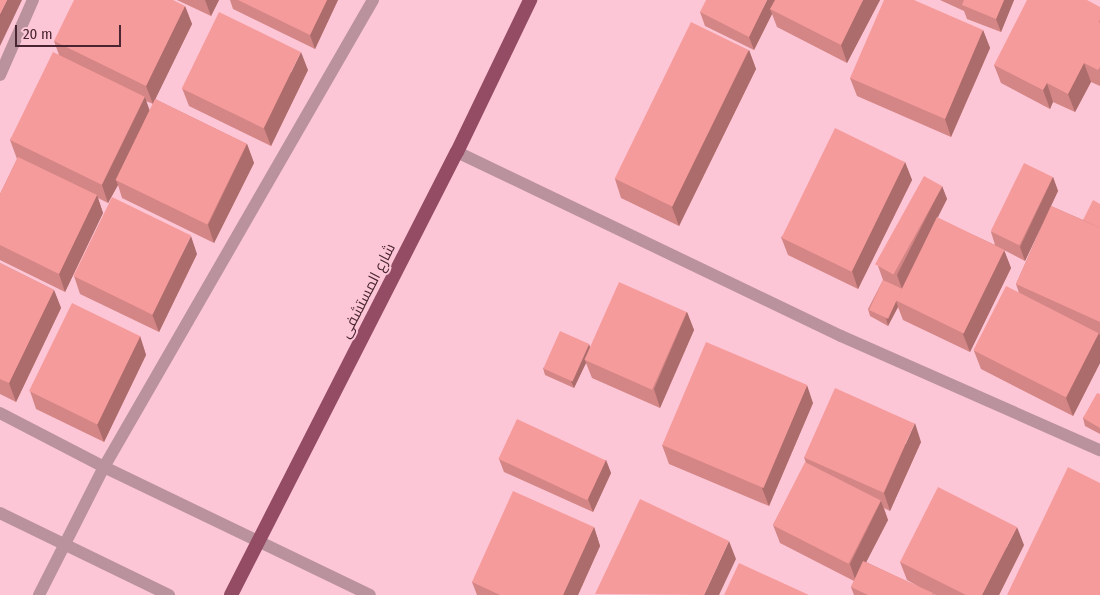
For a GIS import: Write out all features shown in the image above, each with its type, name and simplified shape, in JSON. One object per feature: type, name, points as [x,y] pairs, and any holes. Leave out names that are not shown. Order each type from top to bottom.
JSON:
[{"type":"highway","name":"شارع المستشفى","points":[[231,595],[457,152],[530,0]]},
{"type":"street","points":[[0,75],[34,0]]},
{"type":"street","points":[[39,595],[104,467],[373,0]]},
{"type":"street","points":[[457,152],[841,336],[1100,450]]},
{"type":"street","points":[[0,413],[104,467],[370,595]]},
{"type":"street","points":[[0,513],[169,595]]},
{"type":"building","points":[[0,0],[7,0],[0,14]]},
{"type":"building","points":[[74,0],[173,0],[185,6],[146,86],[54,41]]},
{"type":"building","points":[[238,0],[327,0],[310,35]]},
{"type":"building","points":[[706,0],[767,0],[749,37],[700,12]]},
{"type":"building","points":[[775,0],[863,0],[841,45],[770,9]]},
{"type":"building","points":[[884,0],[914,0],[983,30],[945,119],[850,78]]},
{"type":"building","points":[[964,0],[1004,0],[996,19],[962,5]]},
{"type":"building","points":[[1027,0],[1087,0],[1100,7],[1100,67],[1098,70],[1084,63],[1068,94],[1047,83],[1043,90],[994,65]]},
{"type":"building","points":[[219,12],[301,52],[264,128],[182,88]]},
{"type":"building","points":[[691,22],[749,50],[672,206],[615,178]]},
{"type":"building","points":[[53,52],[145,97],[102,185],[10,140]]},
{"type":"building","points":[[155,99],[247,144],[207,225],[116,180]]},
{"type":"building","points":[[835,128],[905,162],[852,272],[782,238]]},
{"type":"building","points":[[18,157],[97,195],[59,274],[0,245],[0,194]]},
{"type":"building","points":[[1024,163],[1053,177],[1019,245],[991,231]]},
{"type":"building","points":[[924,176],[942,186],[893,275],[875,264]]},
{"type":"building","points":[[112,197],[191,236],[153,315],[73,276]]},
{"type":"building","points":[[1093,200],[1100,204],[1100,228],[1083,220]]},
{"type":"building","points":[[1051,206],[1100,228],[1100,322],[1016,284]]},
{"type":"building","points":[[937,217],[1004,250],[964,333],[896,301]]},
{"type":"building","points":[[0,263],[54,290],[9,383],[0,379]]},
{"type":"building","points":[[883,280],[902,289],[888,319],[869,310]]},
{"type":"building","points":[[619,282],[687,312],[652,390],[584,360]]},
{"type":"building","points":[[1006,286],[1099,333],[1066,397],[973,350]]},
{"type":"building","points":[[72,303],[140,336],[97,424],[29,391]]},
{"type":"building","points":[[560,331],[589,344],[573,381],[543,368]]},
{"type":"building","points":[[706,342],[807,385],[763,488],[662,445]]},
{"type":"building","points":[[835,388],[914,423],[884,493],[804,457]]},
{"type":"building","points":[[1097,393],[1100,394],[1100,428],[1083,418]]},
{"type":"building","points":[[517,419],[606,460],[587,500],[498,459]]},
{"type":"building","points":[[805,462],[881,501],[849,564],[773,525]]},
{"type":"building","points":[[1068,467],[1100,483],[1100,595],[1007,595]]},
{"type":"building","points":[[938,487],[1017,527],[982,595],[966,595],[900,562]]},
{"type":"building","points":[[513,491],[594,527],[563,595],[500,595],[472,582]]},
{"type":"building","points":[[640,499],[729,541],[704,595],[595,594]]},
{"type":"building","points":[[863,561],[933,593],[932,595],[868,595],[851,587]]},
{"type":"building","points":[[739,563],[809,595],[724,595]]}]
